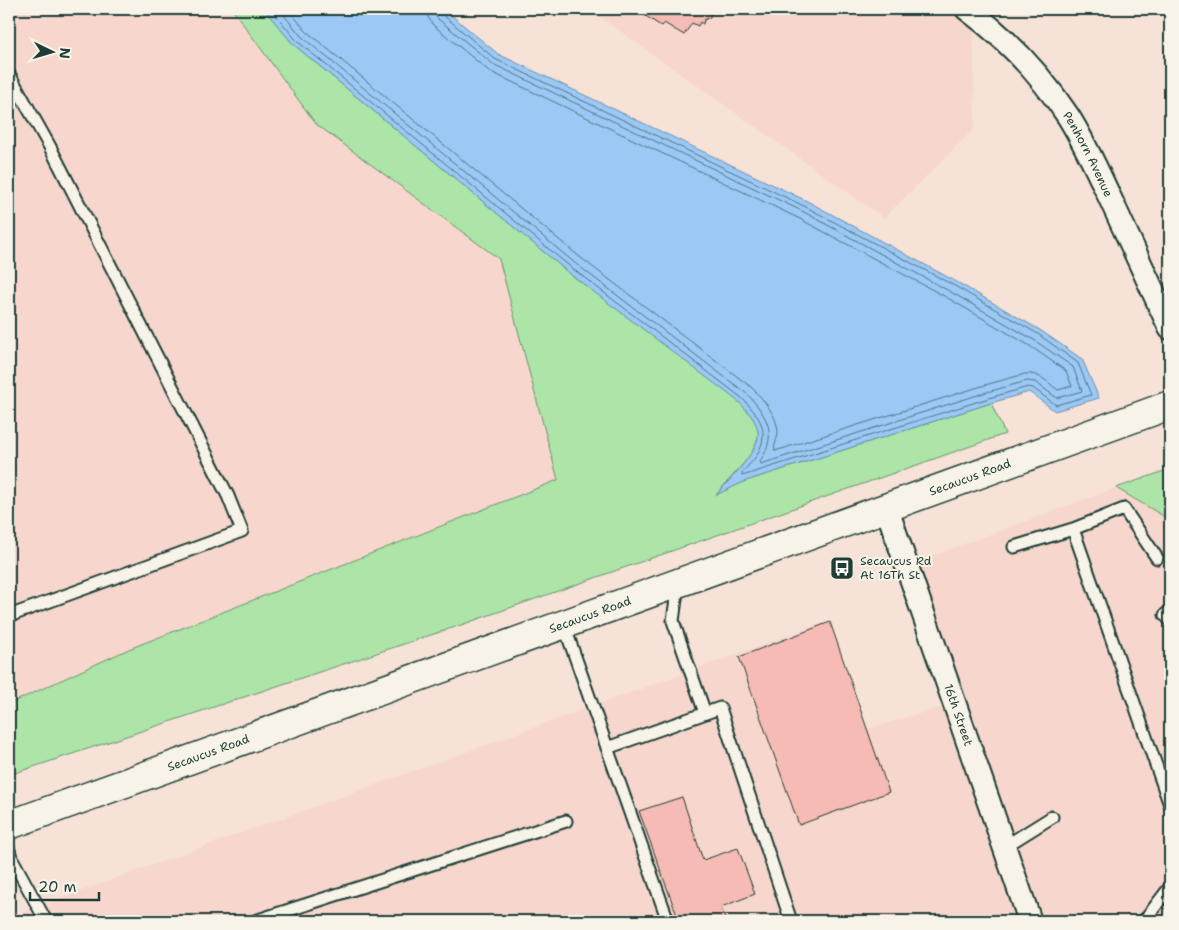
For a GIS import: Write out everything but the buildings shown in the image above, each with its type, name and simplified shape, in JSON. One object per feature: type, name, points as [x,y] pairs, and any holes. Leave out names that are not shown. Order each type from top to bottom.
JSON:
[{"type":"main road","name":"Secaucus Road","points":[[9,825],[1170,406]]},
{"type":"street","name":"Penhorn Avenue","points":[[967,9],[996,32],[1025,61],[1067,115],[1095,167],[1170,328]]},
{"type":"street","name":"16th Street","points":[[887,508],[1030,921]]},
{"type":"lane","points":[[9,74],[50,147],[228,496],[242,531],[9,616]]},
{"type":"lane","points":[[1014,547],[1073,529],[1124,509],[1157,558]]},
{"type":"lane","points":[[1073,529],[1170,805]]},
{"type":"lane","points":[[678,584],[673,621],[705,713]]},
{"type":"lane","points":[[1170,612],[1165,615],[1170,620]]},
{"type":"lane","points":[[564,625],[668,921]]},
{"type":"lane","points":[[607,748],[720,708],[791,921]]},
{"type":"lane","points":[[1004,846],[1052,817]]},
{"type":"lane","points":[[255,921],[566,821]]},
{"type":"lane","points":[[9,850],[46,921]]},
{"type":"lane","points":[[1144,921],[1170,887]]},
{"type":"shaded area","points":[[9,9],[232,9],[316,124],[499,259],[558,480],[129,649],[9,704]]},
{"type":"shaded area","points":[[589,9],[973,9],[975,128],[884,218]]},
{"type":"shaded area","points":[[1116,488],[1170,520],[1170,921],[9,921],[9,917],[823,623],[863,730],[946,706],[893,570]]},
{"type":"green space","points":[[232,9],[264,9],[293,44],[569,273],[739,401],[755,422],[758,438],[750,455],[717,494],[746,481],[991,403],[1005,434],[461,625],[9,775],[9,704],[129,649],[558,480],[499,259],[316,124]]},
{"type":"green space","points":[[1170,469],[1170,520],[1116,488]]},
{"type":"water","points":[[264,9],[444,9],[498,54],[807,201],[955,281],[1040,330],[1082,359],[1099,398],[1055,411],[1029,392],[746,481],[716,495],[750,455],[758,438],[755,423],[739,402],[569,273],[293,44]]},
{"type":"place","name":"Secaucus Rd At 16Th St","points":[[842,568]]}]
